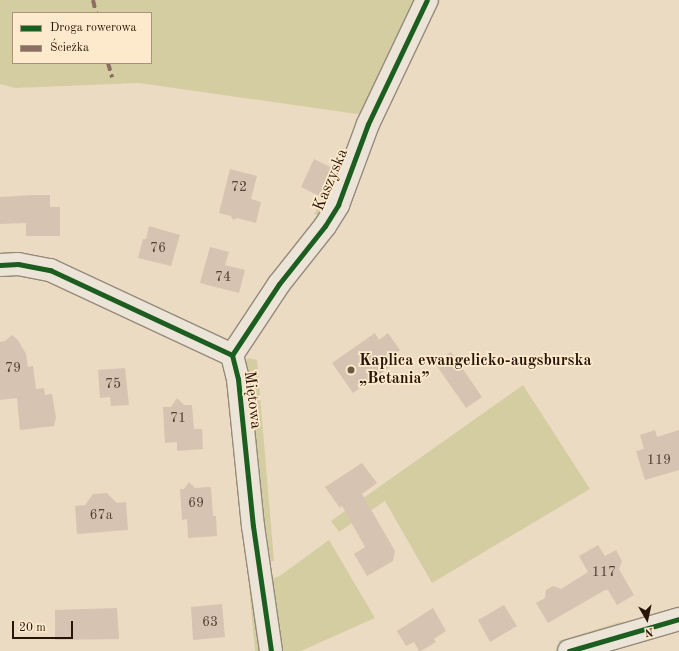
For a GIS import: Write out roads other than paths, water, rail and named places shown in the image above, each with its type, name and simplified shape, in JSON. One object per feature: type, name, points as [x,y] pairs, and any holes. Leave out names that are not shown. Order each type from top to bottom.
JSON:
[{"type":"street","name":"Kaszyska","points":[[232,355],[279,284],[325,226],[338,205],[368,124],[427,0]]},
{"type":"street","name":"Miętowa","points":[[0,265],[18,264],[50,270],[232,355],[238,379],[253,526],[271,651]]},
{"type":"street","points":[[569,651],[679,619]]},
{"type":"place","name":"Kaplica ewangelicko-augsburska „Betania”","points":[[351,370]]}]
